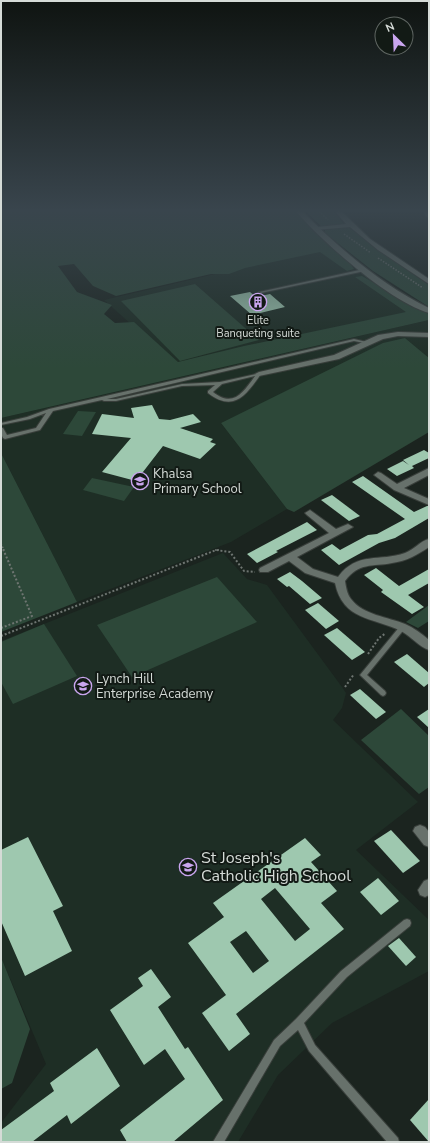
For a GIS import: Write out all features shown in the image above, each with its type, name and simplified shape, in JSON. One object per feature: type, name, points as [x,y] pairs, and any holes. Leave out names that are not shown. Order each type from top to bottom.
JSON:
[{"type":"street","points":[[355,262],[386,287],[429,311]]},
{"type":"street","points":[[400,262],[429,282]]},
{"type":"street","points":[[259,374],[336,357],[381,337],[398,334],[429,335]]},
{"type":"street","points":[[397,488],[429,471]]},
{"type":"street","points":[[378,475],[397,488],[429,502]]},
{"type":"street","points":[[310,513],[335,533]]},
{"type":"street","points":[[264,570],[348,527]]},
{"type":"street","points":[[429,542],[410,555],[392,560],[369,561],[348,570],[340,581],[344,598],[355,611],[403,627],[429,646]]},
{"type":"street","points":[[289,556],[309,571],[340,581]]},
{"type":"lane","points":[[261,292],[364,270]]},
{"type":"lane","points":[[1,424],[96,399],[323,349],[354,340],[368,343]]},
{"type":"lane","points":[[96,399],[116,400],[191,384],[220,383],[259,374]]},
{"type":"lane","points":[[191,384],[210,392],[224,401],[238,399],[244,394],[259,374]]},
{"type":"lane","points":[[210,392],[220,383]]},
{"type":"lane","points":[[1,429],[5,437],[38,428],[51,410]]},
{"type":"lane","points":[[383,693],[363,675],[403,627]]},
{"type":"lane","points":[[218,1142],[277,1043],[344,974],[407,923]]},
{"type":"lane","points":[[299,1022],[312,1048],[394,1142]]},
{"type":"path","points":[[1,544],[32,616],[1,628]]},
{"type":"path","points":[[1,636],[216,550],[230,552],[244,571],[252,573],[264,570]]},
{"type":"shaded area","points":[[1,262],[272,262],[245,268],[229,274],[211,274],[116,296],[93,286],[74,264],[58,266],[77,292],[112,305],[104,314],[115,323],[134,322],[178,362],[244,346],[406,312],[355,277],[362,276],[429,314],[429,320],[1,418]]},
{"type":"shaded area","points":[[265,262],[347,262],[426,316],[179,367],[104,300]]},
{"type":"shaded area","points":[[335,262],[350,262],[354,269],[347,271]]},
{"type":"shaded area","points":[[362,262],[396,262],[429,285],[429,307]]},
{"type":"shaded area","points":[[195,284],[259,340],[180,361],[121,301]]},
{"type":"shaded area","name":"Khalsa Primary School","points":[[429,320],[429,358],[405,338],[221,423],[287,509],[231,542],[77,602],[1,453],[1,418]]},
{"type":"shaded area","points":[[405,338],[429,358],[429,432],[294,512],[287,509],[221,423],[383,343]]},
{"type":"shaded area","points":[[78,411],[96,412],[82,436],[63,434]]},
{"type":"shaded area","points":[[1,453],[77,602],[1,632]]},
{"type":"shaded area","points":[[92,478],[134,487],[124,501],[83,490]]},
{"type":"shaded area","name":"St Joseph's Catholic High School","points":[[223,553],[247,579],[267,585],[346,693],[342,708],[333,720],[418,802],[356,850],[429,920],[429,971],[332,1023],[278,1075],[238,1142],[1,1142],[1,1123],[46,1064],[1,957],[1,641]]},
{"type":"shaded area","points":[[217,577],[257,622],[132,677],[97,625]]},
{"type":"shaded area","points":[[429,605],[429,621],[418,628],[406,622]]},
{"type":"shaded area","points":[[44,624],[77,676],[13,704],[1,682],[1,642]]},
{"type":"shaded area","points":[[401,709],[429,736],[429,787],[419,794],[361,740]]},
{"type":"shaded area","points":[[1,957],[30,1029],[12,1083],[1,1089]]},
{"type":"building","name":"Elite Banqueting suite","points":[[250,292],[256,297],[270,294],[285,307],[252,315],[230,296]]},
{"type":"building","points":[[152,405],[159,419],[170,420],[193,414],[201,422],[180,428],[213,439],[210,442],[216,444],[200,459],[163,446],[136,481],[102,472],[131,438],[92,434],[102,414],[134,418],[131,408]]},
{"type":"building","points":[[424,450],[429,453],[429,458],[412,466],[414,468],[397,476],[387,469],[403,461],[409,465],[403,460]]},
{"type":"building","points":[[363,476],[414,512],[429,506],[429,518],[395,538],[379,543],[339,565],[321,550],[332,544],[340,550],[368,535],[377,534],[405,519],[352,482]]},
{"type":"building","points":[[332,495],[360,516],[349,521],[321,500]]},
{"type":"building","points":[[307,522],[317,530],[276,551],[278,552],[257,563],[247,554]]},
{"type":"building","points":[[376,568],[399,586],[429,569],[429,583],[408,595],[424,607],[412,614],[381,592],[383,590],[364,575]]},
{"type":"building","points":[[290,572],[322,598],[310,604],[289,586],[287,587],[277,579]]},
{"type":"building","points":[[318,603],[339,621],[326,629],[305,610]]},
{"type":"building","points":[[337,628],[365,652],[352,660],[324,635]]},
{"type":"building","points":[[407,654],[429,673],[429,683],[424,687],[394,662]]},
{"type":"building","points":[[360,689],[386,712],[376,719],[350,695]]},
{"type":"building","points":[[429,709],[429,728],[417,717]]},
{"type":"building","points":[[391,830],[420,861],[403,873],[374,841]]},
{"type":"building","points":[[28,837],[63,906],[53,911],[72,951],[25,976],[1,921],[1,850]]},
{"type":"building","points":[[305,838],[321,855],[311,862],[337,891],[321,903],[344,929],[236,1014],[250,1034],[229,1051],[202,1013],[226,995],[188,943],[224,917],[213,903]],"holes":[[[275,888],[310,929],[295,941],[261,899]],[[246,931],[269,961],[253,973],[230,942]]]},
{"type":"building","points":[[378,878],[399,901],[381,915],[360,892]]},
{"type":"building","points":[[399,938],[416,957],[406,966],[388,946]]},
{"type":"building","points":[[151,969],[171,997],[158,1007],[185,1049],[188,1047],[223,1100],[173,1142],[127,1142],[120,1130],[185,1079],[165,1049],[144,1065],[110,1010],[143,986],[138,978]]},
{"type":"building","points":[[97,1048],[120,1086],[71,1124],[67,1115],[32,1142],[1,1142],[1,1130],[54,1091],[50,1083]]},
{"type":"building","points":[[429,1099],[429,1142],[410,1120]]},
{"type":"place","name":"Elite Banqueting suite","points":[[258,302]]},
{"type":"place","name":"Khalsa Primary School","points":[[140,481]]},
{"type":"place","name":"Lynch Hill Enterprise Academy","points":[[83,686]]},
{"type":"place","name":"St Joseph's Catholic High School","points":[[188,867]]}]
